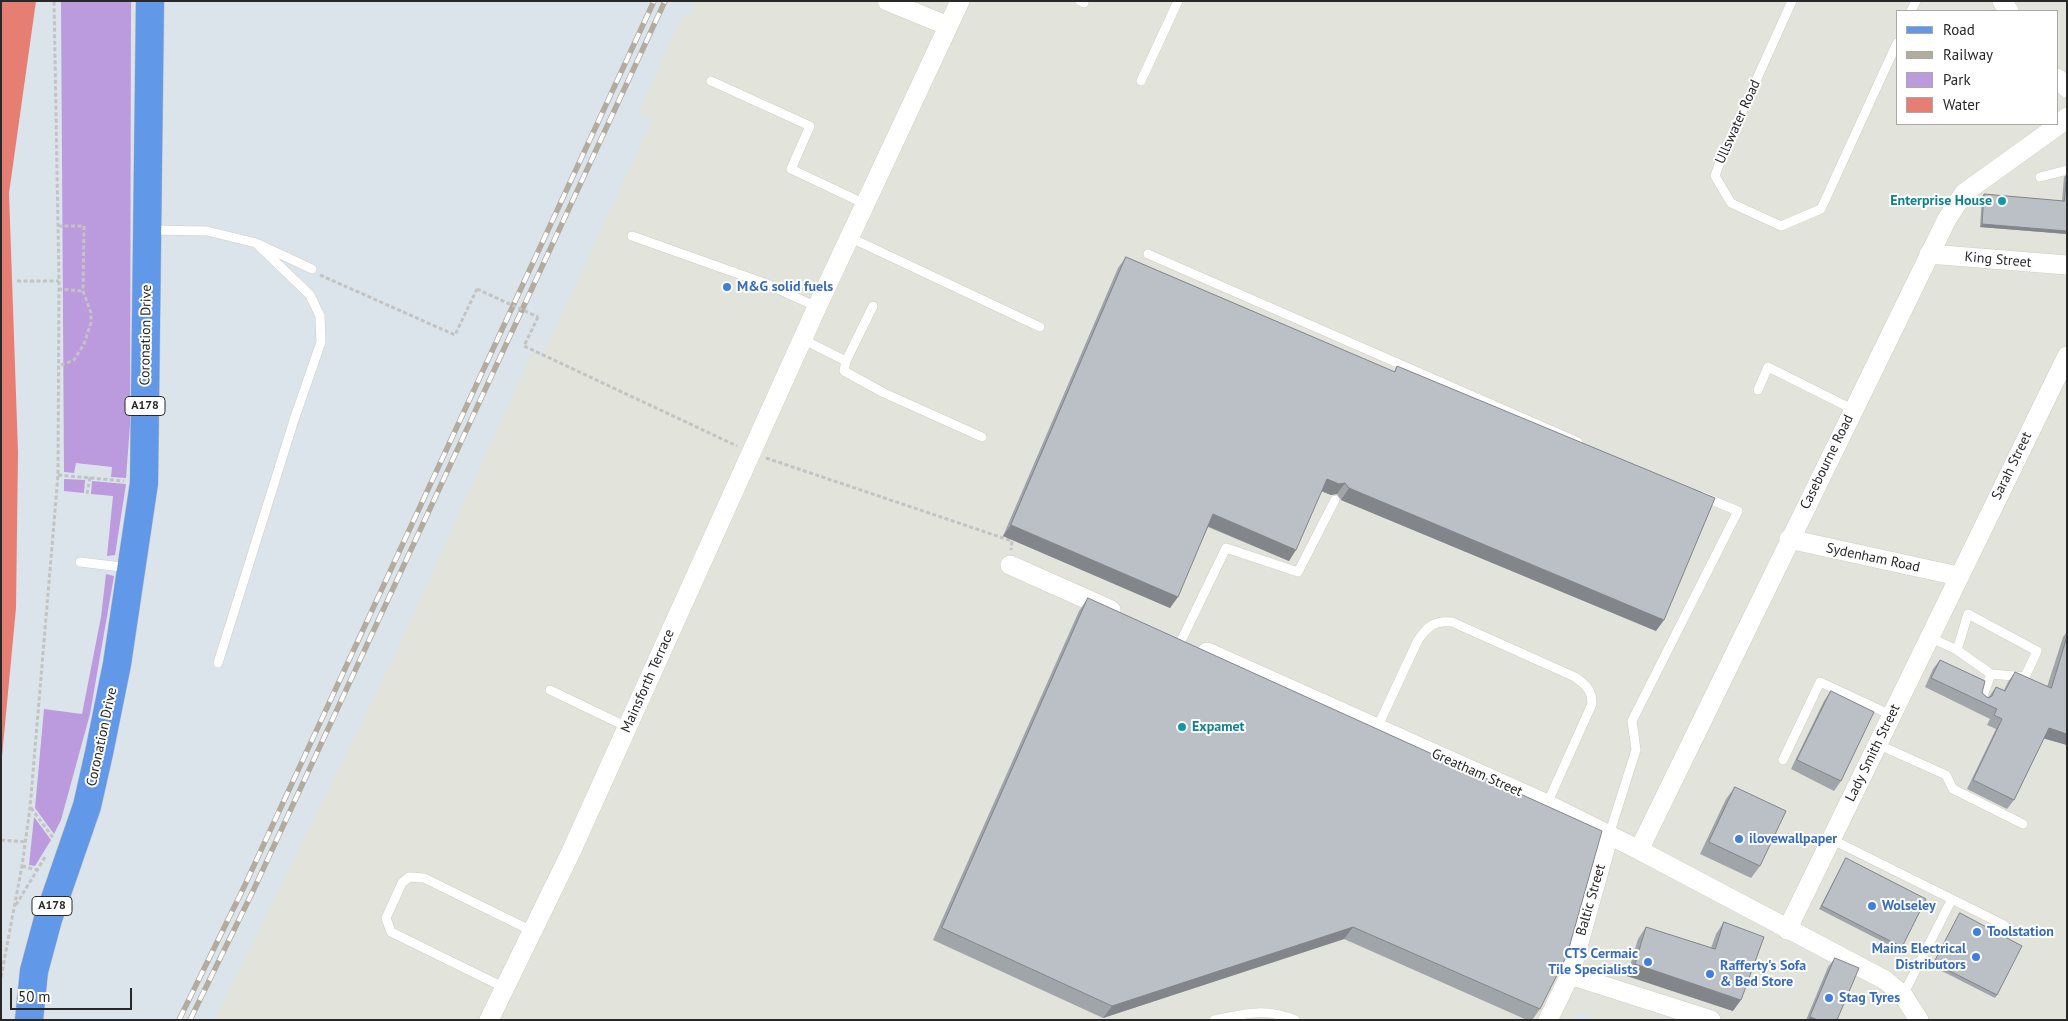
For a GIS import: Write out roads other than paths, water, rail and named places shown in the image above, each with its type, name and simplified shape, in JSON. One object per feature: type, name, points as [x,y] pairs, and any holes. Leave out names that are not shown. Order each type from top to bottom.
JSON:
[{"type":"main road","name":"Coronation Drive","points":[[41,970],[63,921],[59,844],[87,806],[117,664],[144,483],[150,1]]},
{"type":"main road","name":"A178","points":[[29,1020],[41,970]]},
{"type":"main road","name":"A178","points":[[41,970],[42,1020]]},
{"type":"street","points":[[887,1],[948,26]]},
{"type":"street","name":"Mainsforth Terrace","points":[[489,1020],[570,854],[817,306],[960,1]]},
{"type":"street","points":[[2058,79],[2067,88]]},
{"type":"street","name":"Casebourne Road","points":[[1639,850],[1852,409],[1947,219],[1964,193],[2056,125]]},
{"type":"street","name":"King Street","points":[[1929,254],[2067,265]]},
{"type":"street","name":"Sarah Street","points":[[1958,576],[2067,356]]},
{"type":"street","name":"Sydenham Road","points":[[1789,539],[1958,576]]},
{"type":"street","points":[[1010,565],[1127,617]]},
{"type":"street","name":"Lady Smith Street","points":[[1788,930],[1958,576]]},
{"type":"street","name":"Greatham Street","points":[[1163,633],[1548,804],[1639,850],[1885,980],[1910,1011]]},
{"type":"street","name":"Baltic Street","points":[[1548,1020],[1570,975],[1609,835]]},
{"type":"street","points":[[1570,975],[1711,1020]]},
{"type":"lane","points":[[1141,81],[1178,1]]},
{"type":"lane","name":"Ullswater Road","points":[[1792,1],[1722,156],[1715,176],[1731,203],[1781,226],[1821,210],[1896,45]]},
{"type":"lane","points":[[711,81],[810,126],[791,169],[865,204]]},
{"type":"lane","points":[[2040,177],[2067,170]]},
{"type":"lane","points":[[148,230],[207,231],[256,243],[312,269]]},
{"type":"lane","points":[[632,236],[767,284],[817,306]]},
{"type":"lane","points":[[849,237],[1040,327]]},
{"type":"lane","points":[[218,663],[294,420],[321,342],[320,316],[310,295],[256,243]]},
{"type":"lane","points":[[1148,254],[1584,444]]},
{"type":"lane","points":[[873,306],[846,361],[844,371],[884,393],[982,437]]},
{"type":"lane","points":[[802,339],[846,361]]},
{"type":"lane","points":[[1758,390],[1768,367],[1852,409]]},
{"type":"lane","points":[[1609,835],[1636,750],[1632,721],[1738,511],[1692,492]]},
{"type":"lane","points":[[1181,641],[1226,548],[1298,572],[1335,500]]},
{"type":"lane","points":[[80,562],[132,568]]},
{"type":"lane","points":[[1929,637],[1957,650],[1991,674],[2025,677],[2037,651],[1968,614],[1957,650]]},
{"type":"lane","points":[[1377,728],[1418,640],[1426,628],[1442,621],[1452,622],[1575,677],[1586,685],[1592,694],[1592,704],[1548,804]]},
{"type":"lane","points":[[1981,701],[1991,674]]},
{"type":"lane","points":[[1784,760],[1820,682],[1891,715]]},
{"type":"lane","points":[[550,690],[627,727]]},
{"type":"lane","points":[[1877,744],[1946,775],[1953,789],[2023,824]]},
{"type":"lane","points":[[1831,839],[2004,925]]},
{"type":"lane","points":[[505,988],[391,932],[386,918],[398,891],[402,883],[409,878],[424,878],[532,931]]},
{"type":"lane","points":[[1910,1011],[1952,900]]},
{"type":"lane","points":[[1214,1020],[1261,1011],[1278,1013],[1294,1020]]},
{"type":"water","points":[[1,1],[36,1],[9,193],[18,452],[16,608],[1,767]]},
{"type":"railway","points":[[179,1020],[244,887],[654,1]]},
{"type":"railway","points":[[190,1020],[253,891],[665,1]]},
{"type":"place","name":"Enterprise House","points":[[2002,201]]},
{"type":"place","name":"M&G solid fuels","points":[[727,287]]},
{"type":"place","name":"Expamet","points":[[1182,727]]},
{"type":"place","name":"ilovewallpaper","points":[[1739,839]]},
{"type":"place","name":"Wolseley","points":[[1872,906]]},
{"type":"place","name":"Toolstation","points":[[1977,932]]},
{"type":"place","name":"Mains Electrical Distributors","points":[[1976,957]]},
{"type":"place","name":"CTS Cermaic Tile Specialists","points":[[1648,962]]},
{"type":"place","name":"Rafferty's Sofa & Bed Store","points":[[1710,974]]},
{"type":"place","name":"Stag Tyres","points":[[1829,998]]}]
